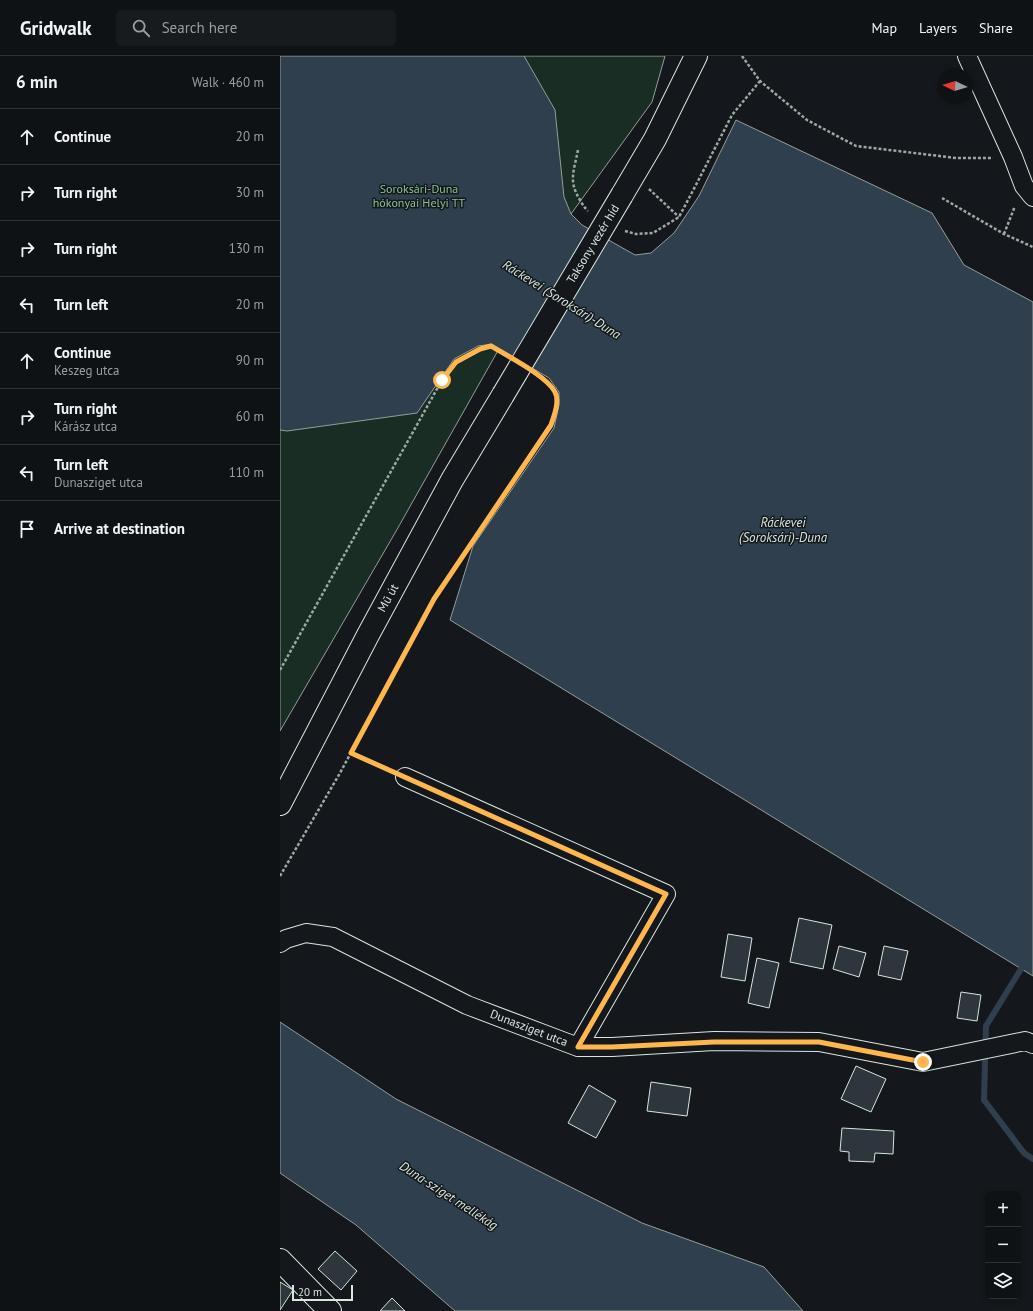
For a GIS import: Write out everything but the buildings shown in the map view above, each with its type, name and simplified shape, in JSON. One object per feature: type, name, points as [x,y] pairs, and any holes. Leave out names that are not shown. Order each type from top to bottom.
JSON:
[{"type":"street","name":"Taksony vezér híd","points":[[503,395],[655,139],[696,56]]},
{"type":"street","points":[[967,56],[1028,191]]},
{"type":"street","name":"Mű út","points":[[280,804],[375,621],[452,480],[503,395]]},
{"type":"street","points":[[405,777],[666,894],[578,1047]]},
{"type":"street","name":"Dunasziget utca","points":[[280,943],[306,933],[333,936],[466,1005],[578,1047],[612,1047],[714,1042],[819,1042],[923,1062],[1025,1041],[1033,1044]]},
{"type":"street","points":[[280,1260],[330,1311]]},
{"type":"path","points":[[742,56],[760,81],[807,120],[856,146],[956,158],[1013,157]]},
{"type":"path","points":[[627,232],[636,234],[653,233],[679,217],[732,114],[760,81]]},
{"type":"path","points":[[578,150],[572,176],[573,187],[585,208],[590,212]]},
{"type":"path","points":[[649,189],[679,217]]},
{"type":"path","points":[[1004,234],[1028,191]]},
{"type":"path","points":[[942,198],[1004,234],[1033,247]]},
{"type":"path","points":[[280,670],[442,380],[456,362],[480,349],[491,346],[504,354]]},
{"type":"path","points":[[280,876],[351,753],[434,599],[551,425],[557,404],[556,392],[547,381],[534,373]]},
{"type":"path","points":[[351,753],[405,777]]},
{"type":"green space","name":"Soroksári-Duna hókonyai Helyi TT","points":[[280,56],[665,56],[652,102],[571,214],[492,343],[500,347],[395,533],[280,731]]},
{"type":"water","name":"Ráckevei (Soroksári)-Duna","points":[[280,56],[524,56],[555,110],[564,197],[571,214],[582,225],[635,255],[651,253],[674,233],[699,196],[736,120],[932,213],[964,265],[1033,302],[1033,976],[450,620],[473,546],[554,428],[559,405],[559,392],[549,378],[492,344],[478,346],[454,359],[417,413],[287,431],[280,430]]},
{"type":"water","name":"Duna-sziget mellékág","points":[[280,1022],[396,1099],[642,1223],[764,1267],[803,1311],[455,1311],[356,1225],[280,1173]]},
{"type":"waterway","points":[[1021,969],[986,1026],[984,1100],[1024,1153],[1033,1159]]},
{"type":"route","points":[[442,380],[456,362],[480,349],[491,346],[547,381],[556,392],[557,404],[551,425],[434,599],[351,753],[666,894],[578,1047],[612,1047],[714,1042],[819,1042],[923,1062]]}]
